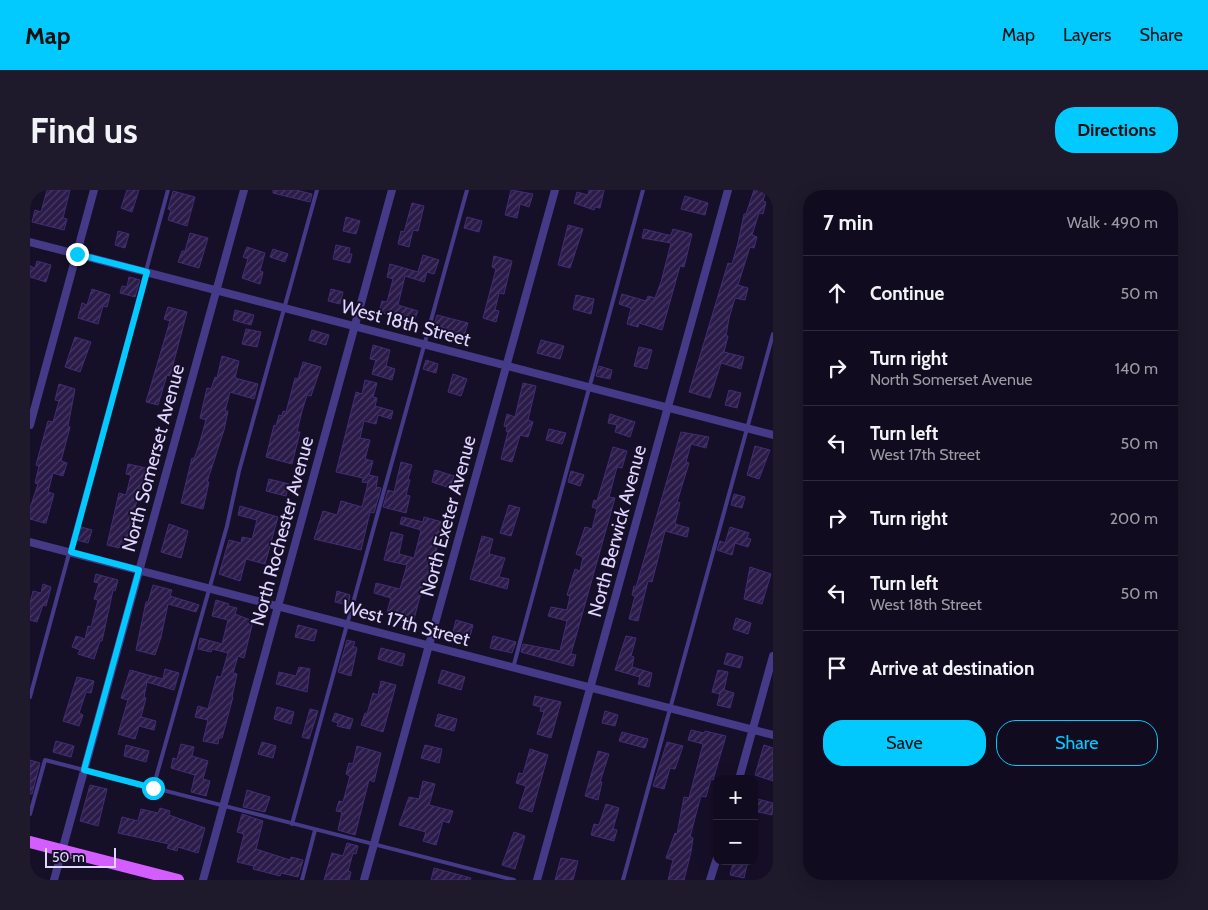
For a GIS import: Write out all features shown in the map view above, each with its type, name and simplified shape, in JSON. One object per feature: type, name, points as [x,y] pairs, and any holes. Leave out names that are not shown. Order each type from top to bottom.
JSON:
[{"type":"main road","points":[[30,842],[178,880]]},
{"type":"street","points":[[30,425],[94,190]]},
{"type":"street","name":"North Somerset Avenue","points":[[54,880],[244,190]]},
{"type":"street","name":"North Rochester Avenue","points":[[203,880],[392,190]]},
{"type":"street","name":"North Exeter Avenue","points":[[364,880],[555,190]]},
{"type":"street","name":"North Berwick Avenue","points":[[537,880],[728,190]]},
{"type":"street","name":"West 18th Street","points":[[30,242],[773,435]]},
{"type":"street","name":"West 17th Street","points":[[30,542],[773,735]]},
{"type":"street","points":[[740,775],[773,656]]},
{"type":"street","points":[[710,880],[715,865]]},
{"type":"lane","points":[[30,697],[168,190]]},
{"type":"lane","points":[[153,788],[231,511],[239,470],[318,190]]},
{"type":"lane","points":[[292,824],[467,190]]},
{"type":"lane","points":[[513,668],[643,190]]},
{"type":"lane","points":[[623,880],[773,334]]},
{"type":"lane","points":[[30,814],[45,760],[374,846],[514,880]]},
{"type":"lane","points":[[302,880],[315,830]]},
{"type":"building","points":[[47,190],[70,190],[63,218],[67,219],[64,230],[32,222],[35,210],[41,212]]},
{"type":"building","points":[[127,190],[139,190],[132,212],[121,208]]},
{"type":"building","points":[[273,190],[296,190],[312,194],[310,202],[273,193]]},
{"type":"building","points":[[511,190],[533,194],[529,207],[520,204],[517,218],[505,215]]},
{"type":"building","points":[[589,190],[604,190],[600,208],[595,207],[594,210],[574,203],[577,192],[588,195]]},
{"type":"building","points":[[754,190],[766,190],[763,201],[766,202],[763,214],[759,213],[752,235],[757,237],[754,248],[750,247],[738,285],[748,288],[745,300],[735,298],[729,318],[726,336],[728,336],[724,352],[744,357],[741,369],[721,363],[710,398],[689,392],[728,263],[732,264],[744,214],[746,214]]},
{"type":"building","points":[[173,191],[195,197],[187,226],[168,220],[171,210],[168,209]]},
{"type":"building","points":[[685,196],[708,203],[705,215],[681,209]]},
{"type":"building","points":[[412,203],[424,206],[418,231],[413,230],[409,247],[398,244],[401,231],[404,232]]},
{"type":"building","points":[[346,217],[360,221],[356,234],[343,231]]},
{"type":"building","points":[[467,217],[482,221],[479,232],[464,228]]},
{"type":"building","points":[[568,225],[583,229],[570,268],[558,265]]},
{"type":"building","points":[[644,229],[668,235],[671,235],[673,229],[692,234],[684,267],[680,266],[662,330],[639,323],[638,327],[627,324],[631,308],[619,304],[622,294],[646,301],[648,296],[655,298],[661,282],[671,243],[642,238]]},
{"type":"building","points":[[118,231],[129,234],[125,248],[115,245]]},
{"type":"building","points":[[190,233],[208,238],[199,268],[178,262],[182,251],[185,251]]},
{"type":"building","points":[[336,245],[350,248],[349,254],[352,254],[350,263],[333,259]]},
{"type":"building","points":[[247,247],[265,253],[260,271],[263,272],[260,284],[242,278],[248,259],[243,257]]},
{"type":"building","points":[[273,249],[288,254],[285,262],[270,257]]},
{"type":"building","points":[[423,255],[439,260],[434,274],[427,272],[424,282],[405,276],[398,305],[418,311],[414,321],[379,312],[382,301],[387,302],[393,279],[387,277],[390,264],[418,272]]},
{"type":"building","points":[[494,256],[512,261],[504,294],[499,293],[495,310],[499,311],[496,322],[483,318],[496,269],[492,267]]},
{"type":"building","points":[[37,261],[51,265],[46,282],[30,277],[30,266],[35,268]]},
{"type":"building","points":[[129,277],[140,280],[135,297],[120,293],[122,286],[127,287]]},
{"type":"building","points":[[92,289],[110,295],[107,307],[103,306],[98,324],[78,318],[82,303],[87,305]]},
{"type":"building","points":[[331,289],[343,292],[340,304],[328,301]]},
{"type":"building","points":[[576,295],[594,299],[591,314],[573,309]]},
{"type":"building","points":[[168,307],[187,312],[170,376],[167,375],[158,405],[146,402],[170,321],[164,319]]},
{"type":"building","points":[[235,310],[254,315],[251,325],[233,320]]},
{"type":"building","points":[[437,315],[468,323],[463,339],[450,335],[451,330],[434,325]]},
{"type":"building","points":[[246,329],[261,332],[257,347],[242,344]]},
{"type":"building","points":[[312,330],[329,335],[326,345],[309,340]]},
{"type":"building","points":[[75,337],[91,342],[80,372],[65,367]]},
{"type":"building","points":[[541,340],[564,346],[560,359],[537,353]]},
{"type":"building","points":[[373,345],[390,350],[386,366],[395,369],[392,380],[372,374],[376,360],[370,359]]},
{"type":"building","points":[[639,347],[652,350],[647,369],[634,366]]},
{"type":"building","points":[[222,356],[239,361],[235,378],[258,384],[254,399],[230,392],[225,411],[228,411],[224,430],[207,482],[209,482],[203,509],[181,503],[192,458],[194,459],[206,420],[200,418],[207,388],[211,389],[215,377],[217,378]]},
{"type":"building","points":[[426,360],[438,364],[436,373],[423,369]]},
{"type":"building","points":[[303,362],[321,367],[311,396],[307,395],[302,411],[297,432],[300,432],[292,464],[266,457],[274,425],[276,426],[279,415],[282,416],[283,411],[286,412],[295,378],[298,379]]},
{"type":"building","points":[[599,366],[612,370],[610,379],[596,376]]},
{"type":"building","points":[[453,374],[467,379],[461,396],[448,392]]},
{"type":"building","points":[[365,380],[377,383],[373,397],[377,398],[375,406],[393,411],[391,419],[378,415],[376,424],[364,421],[360,438],[370,440],[365,459],[373,461],[369,475],[378,477],[376,487],[381,488],[374,513],[370,512],[361,550],[314,539],[323,511],[337,515],[341,501],[362,507],[368,483],[362,482],[363,478],[336,472],[356,392],[362,394]]},
{"type":"building","points":[[523,383],[536,386],[528,420],[533,422],[528,437],[520,435],[512,462],[501,459],[508,432],[506,431],[507,427],[504,426],[507,414],[515,417]]},
{"type":"building","points":[[59,384],[75,389],[68,426],[70,427],[61,461],[67,463],[63,476],[53,473],[48,492],[54,494],[46,523],[44,523],[30,519],[30,508],[38,484],[35,483],[39,466],[36,465],[48,421],[53,422],[59,401],[55,400]]},
{"type":"building","points":[[729,390],[741,393],[737,408],[725,405]]},
{"type":"building","points":[[610,414],[635,422],[630,437],[615,432],[617,425],[608,423]]},
{"type":"building","points":[[549,429],[566,433],[562,444],[546,440]]},
{"type":"building","points":[[681,432],[709,437],[706,448],[691,444],[686,462],[689,463],[677,502],[680,503],[675,524],[689,528],[687,537],[665,531],[652,582],[648,581],[638,621],[629,619],[635,596],[632,595],[634,586],[636,587]]},
{"type":"building","points":[[755,446],[770,450],[759,479],[747,475]]},
{"type":"building","points":[[613,447],[627,451],[622,468],[617,467],[609,497],[615,498],[571,654],[576,655],[573,666],[521,652],[523,644],[560,651],[567,621],[548,616],[551,607],[567,610],[570,596],[567,595],[575,569],[580,571],[583,557],[576,554],[585,527],[592,529],[597,509],[592,507],[594,500],[597,501]]},
{"type":"building","points":[[401,462],[412,465],[406,495],[410,496],[406,513],[383,507],[388,490],[394,492]]},
{"type":"building","points":[[128,464],[146,468],[133,515],[136,516],[130,547],[120,544],[119,548],[107,545],[119,493],[126,495],[131,475],[126,474]]},
{"type":"building","points":[[435,470],[454,476],[450,488],[432,482]]},
{"type":"building","points":[[571,471],[584,475],[580,486],[568,482]]},
{"type":"building","points":[[269,479],[289,484],[286,496],[266,491]]},
{"type":"building","points":[[734,494],[745,497],[742,508],[731,505]]},
{"type":"building","points":[[509,505],[520,508],[511,536],[500,533]]},
{"type":"building","points":[[240,506],[278,517],[265,564],[246,559],[240,581],[219,574],[229,540],[241,543],[242,537],[252,539],[257,520],[238,515]]},
{"type":"building","points":[[402,517],[423,522],[424,517],[442,522],[436,552],[426,586],[423,585],[414,619],[387,612],[391,598],[374,593],[376,583],[400,589],[407,565],[384,560],[391,532],[403,535],[399,554],[414,558],[421,530],[400,524]]},
{"type":"building","points":[[169,524],[188,531],[181,558],[161,552]]},
{"type":"building","points":[[81,527],[92,530],[88,543],[77,540]]},
{"type":"building","points":[[730,527],[749,533],[747,538],[751,539],[748,547],[735,543],[732,555],[717,550],[720,541],[725,543]]},
{"type":"building","points":[[482,536],[493,539],[489,554],[505,558],[499,577],[509,579],[507,589],[470,579]]},
{"type":"building","points":[[750,567],[771,574],[762,604],[744,599]]},
{"type":"building","points":[[96,574],[118,580],[115,591],[113,590],[102,641],[100,641],[94,659],[78,654],[80,650],[72,647],[76,636],[85,639],[88,626],[91,627],[98,600],[94,599],[99,583],[94,582]]},
{"type":"building","points":[[43,584],[51,587],[46,606],[43,605],[37,622],[30,620],[30,603],[33,591],[41,593]]},
{"type":"building","points":[[153,585],[172,590],[170,596],[199,605],[196,612],[168,604],[155,655],[136,650],[146,602],[148,602]]},
{"type":"building","points":[[337,591],[350,595],[348,605],[335,602]]},
{"type":"building","points":[[216,600],[237,608],[235,614],[253,621],[244,658],[238,656],[233,673],[237,674],[233,697],[222,738],[219,738],[218,744],[203,741],[208,720],[195,717],[198,706],[208,709],[217,676],[221,677],[228,653],[212,649],[211,652],[198,649],[200,638],[222,644],[228,620],[212,616]]},
{"type":"building","points":[[736,618],[751,623],[748,634],[733,629]]},
{"type":"building","points":[[456,620],[473,625],[469,640],[452,635]]},
{"type":"building","points":[[298,625],[317,630],[314,641],[295,637]]},
{"type":"building","points":[[493,636],[516,642],[512,653],[490,648]]},
{"type":"building","points":[[626,636],[636,638],[631,656],[634,657],[632,667],[652,673],[649,687],[638,684],[640,677],[615,670]]},
{"type":"building","points":[[347,640],[355,642],[353,646],[357,648],[351,676],[338,672]]},
{"type":"building","points":[[381,648],[405,654],[402,666],[378,659]]},
{"type":"building","points":[[727,653],[743,657],[740,668],[724,664]]},
{"type":"building","points":[[299,667],[310,669],[307,692],[276,684],[279,672],[296,676]]},
{"type":"building","points":[[165,669],[179,673],[174,690],[147,682],[144,697],[146,698],[141,717],[156,721],[154,730],[139,726],[135,739],[118,734],[128,700],[121,698],[130,670],[163,679]]},
{"type":"building","points":[[442,670],[465,677],[461,690],[438,683]]},
{"type":"building","points":[[718,670],[728,672],[724,690],[734,693],[730,708],[717,705],[720,694],[712,692]]},
{"type":"building","points":[[77,677],[94,681],[91,693],[86,692],[79,713],[83,715],[79,726],[63,721]]},
{"type":"building","points":[[381,681],[396,685],[383,732],[361,725],[365,713],[367,714],[373,693],[378,695]]},
{"type":"building","points":[[535,696],[561,702],[551,738],[537,734],[544,712],[540,711],[541,707],[533,705]]},
{"type":"building","points":[[277,707],[294,712],[291,724],[274,719]]},
{"type":"building","points":[[310,709],[318,711],[309,739],[302,737]]},
{"type":"building","points":[[605,711],[618,715],[615,726],[602,723]]},
{"type":"building","points":[[335,713],[353,719],[350,729],[337,726],[338,723],[332,721]]},
{"type":"building","points":[[438,714],[457,719],[454,731],[435,726]]},
{"type":"building","points":[[691,730],[726,736],[706,797],[701,796],[690,837],[693,838],[684,880],[668,880],[673,860],[666,858],[675,833],[677,834],[684,797],[689,798],[703,744],[688,740]]},
{"type":"building","points":[[622,732],[648,739],[645,748],[619,741]]},
{"type":"building","points":[[56,741],[74,746],[71,757],[53,752]]},
{"type":"building","points":[[262,742],[276,746],[273,758],[258,754]]},
{"type":"building","points":[[667,742],[683,746],[675,769],[670,768],[664,789],[653,786]]},
{"type":"building","points":[[181,744],[194,747],[192,756],[208,761],[203,779],[210,781],[206,796],[191,792],[195,775],[171,768],[173,758],[177,759]]},
{"type":"building","points":[[126,745],[149,751],[146,762],[124,756]]},
{"type":"building","points":[[425,745],[442,749],[439,763],[421,758]]},
{"type":"building","points":[[764,745],[773,748],[773,781],[755,775]]},
{"type":"building","points":[[357,746],[381,753],[374,782],[369,780],[355,835],[338,830],[342,812],[336,811],[339,801],[343,802],[350,776],[346,774],[349,763],[353,764]]},
{"type":"building","points":[[530,749],[548,755],[532,812],[519,808],[526,786],[516,783],[519,773],[523,774]]},
{"type":"building","points":[[598,751],[609,754],[600,782],[602,782],[598,800],[585,796]]},
{"type":"building","points":[[30,760],[40,763],[32,794],[30,794]]},
{"type":"building","points":[[423,781],[435,784],[429,805],[453,811],[449,823],[443,821],[436,845],[423,841],[426,832],[399,825],[409,797],[419,799]]},
{"type":"building","points":[[90,785],[107,789],[98,826],[80,821]]},
{"type":"building","points":[[247,790],[270,797],[265,812],[243,807]]},
{"type":"building","points":[[758,799],[773,803],[772,815],[758,812]]},
{"type":"building","points":[[606,804],[619,808],[613,829],[617,830],[614,841],[591,835],[594,824],[599,825]]},
{"type":"building","points":[[160,808],[170,811],[169,815],[205,828],[198,853],[178,847],[177,851],[167,848],[169,844],[118,833],[122,817],[138,821],[141,809],[158,813]]},
{"type":"building","points":[[242,814],[263,821],[256,849],[290,860],[291,857],[303,860],[298,877],[281,873],[280,876],[253,869],[254,866],[237,862],[244,834],[237,832]]},
{"type":"building","points":[[514,832],[525,836],[515,869],[502,865]]},
{"type":"building","points":[[347,843],[358,846],[356,854],[353,853],[348,871],[351,872],[349,880],[324,880],[332,853],[343,856]]},
{"type":"building","points":[[561,858],[578,861],[573,880],[555,880]]},
{"type":"building","points":[[732,865],[747,865],[744,878],[730,875]]},
{"type":"building","points":[[434,868],[471,878],[470,880],[431,880]]},
{"type":"route","points":[[77,254],[147,272],[71,552],[139,570],[84,770],[153,788]]}]
